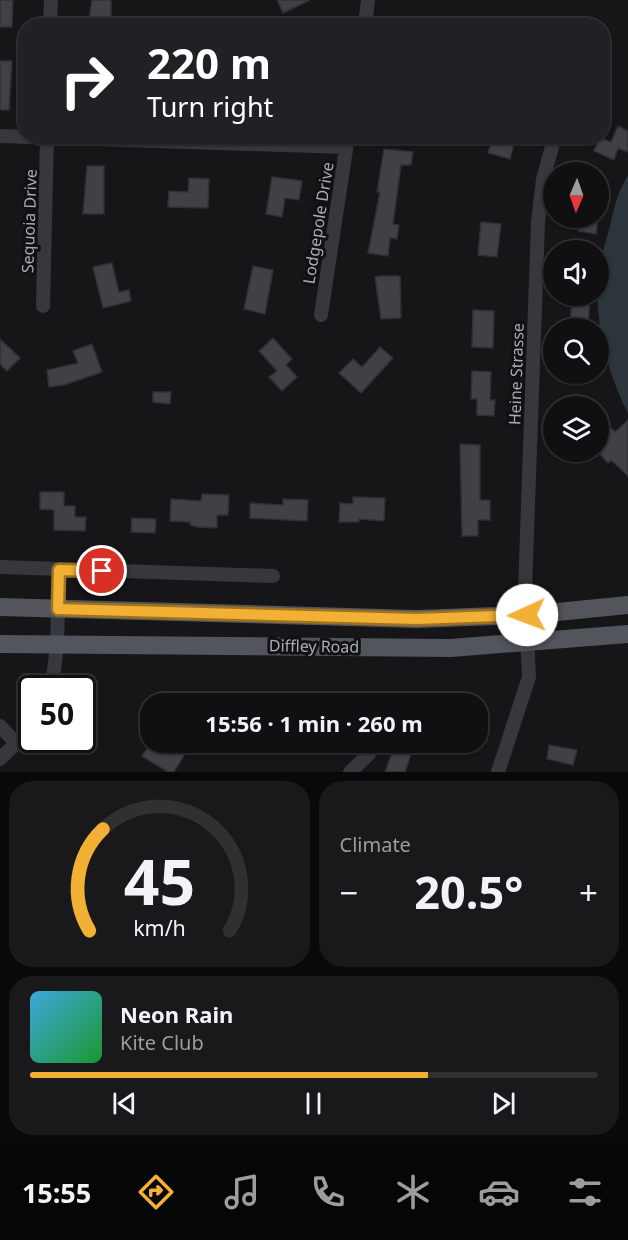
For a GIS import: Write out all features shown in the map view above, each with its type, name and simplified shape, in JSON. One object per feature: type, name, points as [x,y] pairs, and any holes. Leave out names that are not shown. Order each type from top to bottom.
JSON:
[{"type":"main road","name":"Diffley Road","points":[[0,607],[417,619],[527,615],[628,604]]},
{"type":"main road","name":"Diffley Road","points":[[0,644],[451,648],[528,644],[628,634]]},
{"type":"street","points":[[50,18],[51,0]]},
{"type":"street","points":[[366,18],[368,0]]},
{"type":"street","points":[[0,136],[18,136]]},
{"type":"street","name":"Sequoia Drive","points":[[43,306],[47,144]]},
{"type":"street","name":"Lodgepole Drive","points":[[321,315],[347,144]]},
{"type":"street","name":"Heine Strasse","points":[[498,772],[529,677],[525,590],[538,222],[543,179],[553,144]]},
{"type":"street","points":[[0,567],[273,576]]},
{"type":"street","points":[[54,675],[57,645],[59,570]]},
{"type":"street","points":[[0,726],[16,743],[0,759]]},
{"type":"street","points":[[350,772],[369,753]]},
{"type":"shaded area","points":[[628,175],[628,413],[609,366],[609,318],[599,318],[598,306],[609,306],[609,240],[606,240],[622,187]]},
{"type":"building","points":[[0,0],[13,0],[12,27],[0,27]]},
{"type":"building","points":[[92,0],[111,0],[111,18],[89,18]]},
{"type":"building","points":[[277,0],[310,0],[283,13]]},
{"type":"building","points":[[0,61],[12,61],[9,110],[0,110]]},
{"type":"building","points":[[618,126],[628,131],[628,152],[618,148],[614,160],[594,151],[597,144],[610,144]]},
{"type":"building","points":[[491,144],[514,144],[510,159],[488,153]]},
{"type":"building","points":[[384,149],[413,152],[411,165],[401,165],[393,224],[399,225],[397,239],[390,238],[388,256],[368,253],[380,192],[377,192]]},
{"type":"building","points":[[87,166],[104,166],[104,214],[83,214]]},
{"type":"building","points":[[272,177],[302,181],[299,200],[285,198],[282,217],[266,214]]},
{"type":"building","points":[[189,178],[209,179],[208,208],[168,207],[169,191],[188,192]]},
{"type":"building","points":[[481,222],[501,224],[497,257],[478,255]]},
{"type":"building","points":[[578,228],[597,228],[596,234],[578,231]]},
{"type":"building","points":[[112,263],[119,292],[129,290],[131,301],[103,308],[93,267]]},
{"type":"building","points":[[253,266],[273,270],[265,314],[244,309]]},
{"type":"building","points":[[400,276],[401,318],[381,319],[375,277]]},
{"type":"building","points":[[571,306],[589,306],[589,318],[571,318]]},
{"type":"building","points":[[473,310],[494,311],[493,348],[472,347]]},
{"type":"building","points":[[273,338],[292,359],[286,365],[297,377],[282,391],[269,377],[277,371],[259,351]]},
{"type":"building","points":[[0,339],[20,358],[7,371],[0,364]]},
{"type":"building","points":[[92,344],[102,372],[64,385],[49,387],[47,370],[78,363],[73,351]]},
{"type":"building","points":[[380,347],[393,358],[361,393],[339,373],[353,359],[362,367]]},
{"type":"building","points":[[472,371],[491,372],[490,400],[495,400],[494,416],[477,415],[477,399],[471,399]]},
{"type":"building","points":[[153,392],[171,392],[170,404],[153,402]]},
{"type":"building","points":[[628,420],[628,476],[611,460],[609,462],[609,426],[615,432]]},
{"type":"building","points":[[460,444],[480,445],[480,500],[490,500],[490,520],[478,520],[478,536],[462,536]]},
{"type":"building","points":[[40,492],[64,492],[64,506],[75,506],[75,517],[86,517],[85,531],[54,530],[54,510],[40,509]]},
{"type":"building","points":[[202,494],[229,495],[228,515],[217,515],[217,528],[198,527],[190,525],[190,522],[170,521],[171,499],[201,501]]},
{"type":"building","points":[[353,497],[385,498],[384,521],[359,519],[359,522],[339,522],[340,503],[353,504]]},
{"type":"building","points":[[283,499],[308,500],[307,521],[250,518],[250,503],[283,505]]},
{"type":"building","points":[[132,518],[156,519],[155,533],[131,532]]},
{"type":"building","points":[[549,745],[577,750],[573,765],[547,759]]},
{"type":"building","points":[[144,753],[185,753],[174,772],[168,772],[142,756]]},
{"type":"building","points":[[392,753],[411,753],[405,772],[385,772]]},
{"type":"route","points":[[102,571],[59,570],[58,609],[417,619],[527,615]]}]
